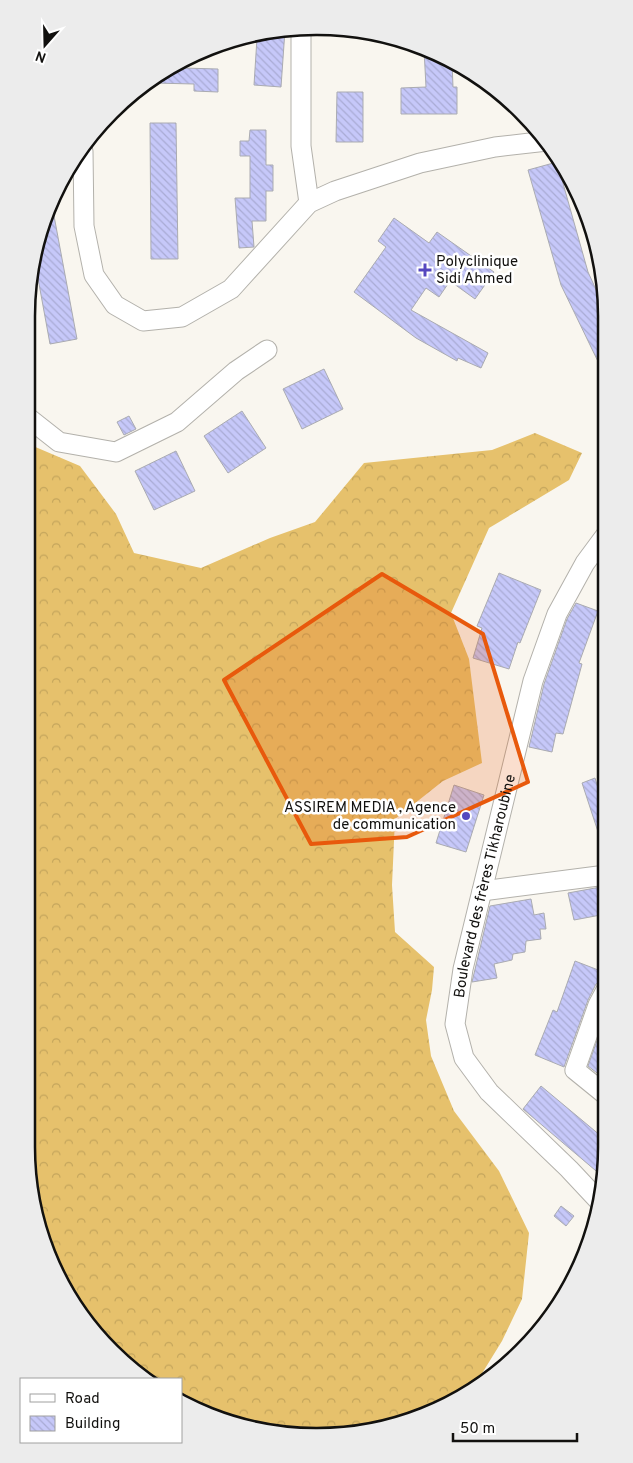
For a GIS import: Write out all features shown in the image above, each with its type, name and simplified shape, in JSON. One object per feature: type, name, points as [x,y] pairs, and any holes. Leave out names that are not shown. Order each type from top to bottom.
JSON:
[{"type":"street","points":[[301,36],[301,146],[309,203]]},
{"type":"street","points":[[83,159],[84,226],[94,275],[114,305],[143,321],[182,317],[231,289],[309,203],[335,192],[420,163],[495,147],[538,142]]},
{"type":"street","points":[[35,423],[59,442],[116,452],[177,422],[236,371],[267,350]]},
{"type":"street","name":"Boulevard des frères Tikharoubine","points":[[594,1196],[489,1092],[464,1058],[456,1024],[463,969],[532,681],[557,614],[585,563],[598,545]]},
{"type":"street","points":[[482,891],[598,876]]},
{"type":"street","points":[[598,1005],[575,1070],[598,1089]]},
{"type":"highlighted area","points":[[382,574],[483,634],[528,782],[407,837],[311,844],[224,680]]},
{"type":"green space","points":[[535,433],[582,453],[569,480],[489,528],[451,613],[469,659],[482,763],[443,781],[395,819],[392,885],[395,932],[434,967],[426,1020],[431,1056],[454,1111],[499,1171],[529,1233],[522,1299],[502,1341],[481,1375],[441,1399],[407,1413],[353,1426],[316,1428],[262,1423],[226,1413],[192,1399],[182,1393],[182,1378],[156,1378],[117,1346],[82,1303],[64,1271],[50,1237],[40,1201],[35,1146],[35,447],[80,466],[116,514],[134,553],[201,568],[270,538],[315,522],[364,463],[492,450]]},
{"type":"building","points":[[285,37],[281,87],[254,85],[257,41]]},
{"type":"building","points":[[424,56],[452,70],[453,87],[457,87],[457,114],[401,114],[401,88],[426,87]]},
{"type":"building","points":[[185,68],[218,69],[218,92],[194,91],[194,84],[158,83]]},
{"type":"building","points":[[337,92],[363,92],[363,142],[336,142]]},
{"type":"building","points":[[150,123],[176,123],[178,259],[151,259]]},
{"type":"building","points":[[250,130],[266,130],[266,165],[273,165],[273,191],[266,191],[266,221],[252,221],[254,247],[239,248],[235,198],[250,198],[250,156],[240,156],[240,141],[249,141]]},
{"type":"building","points":[[553,163],[562,179],[588,272],[597,291],[598,362],[561,285],[528,170]]},
{"type":"building","points":[[54,215],[77,339],[50,344],[38,276]]},
{"type":"building","points":[[394,218],[429,243],[437,232],[494,272],[475,299],[450,281],[439,297],[426,288],[411,310],[488,353],[481,368],[458,358],[457,361],[416,338],[354,292],[386,247],[378,241]]},
{"type":"building","points":[[324,369],[343,409],[302,429],[283,389]]},
{"type":"building","points":[[242,411],[266,448],[228,473],[204,436]]},
{"type":"building","points":[[129,416],[136,429],[124,435],[117,422]]},
{"type":"building","points":[[176,451],[195,491],[154,510],[135,471]]},
{"type":"building","points":[[499,573],[541,590],[520,643],[518,642],[509,669],[473,658],[482,628],[477,626]]},
{"type":"building","points":[[576,603],[598,611],[579,663],[582,664],[563,734],[556,733],[552,752],[529,747],[544,684],[567,619]]},
{"type":"building","points":[[595,778],[598,788],[598,832],[582,783]]},
{"type":"building","points":[[454,785],[484,795],[466,852],[436,843]]},
{"type":"building","points":[[598,887],[598,916],[574,920],[568,893]]},
{"type":"building","points":[[531,899],[534,915],[544,913],[546,929],[540,929],[541,939],[526,941],[525,952],[513,954],[512,960],[494,964],[497,978],[472,982],[490,906]]},
{"type":"building","points":[[575,961],[598,970],[598,983],[588,1000],[564,1067],[535,1055],[553,1010],[557,1012]]},
{"type":"building","points":[[598,1038],[598,1073],[588,1066]]},
{"type":"building","points":[[541,1086],[598,1134],[597,1171],[523,1109]]},
{"type":"building","points":[[561,1206],[574,1216],[566,1226],[554,1216]]},
{"type":"place","name":"Polyclinique Sidi Ahmed","points":[[425,270]]},
{"type":"place","name":"ASSIREM MEDIA , Agence de communication","points":[[466,816]]}]
